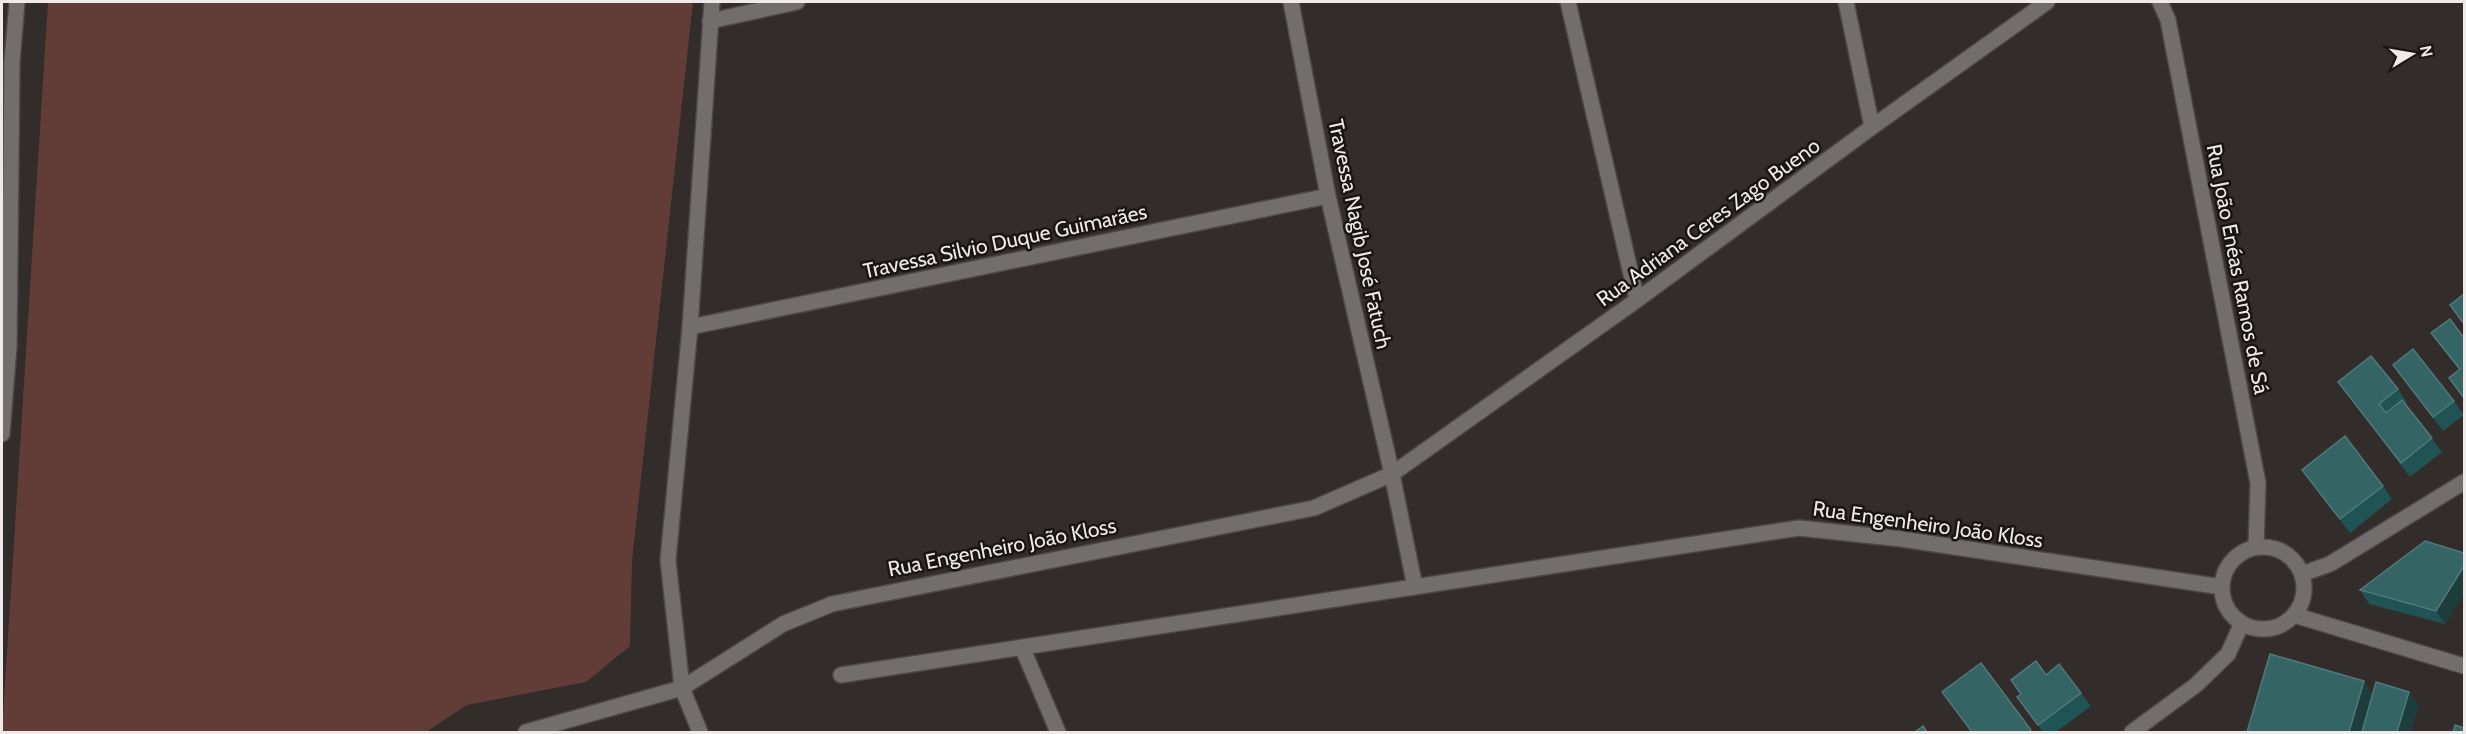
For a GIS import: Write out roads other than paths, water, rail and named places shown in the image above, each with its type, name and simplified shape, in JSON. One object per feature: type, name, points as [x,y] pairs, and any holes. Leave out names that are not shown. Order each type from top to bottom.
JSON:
[{"type":"street","points":[[2,434],[5,347],[7,62],[17,2]]},
{"type":"street","points":[[700,732],[682,688],[668,560],[690,327],[712,2]]},
{"type":"street","points":[[710,21],[797,2]]},
{"type":"street","name":"Travessa Nagib José Fatuch","points":[[1291,2],[1329,196],[1392,474]]},
{"type":"street","points":[[1568,2],[1637,300]]},
{"type":"street","points":[[1846,2],[1872,127]]},
{"type":"street","name":"Rua Adriana Ceres Zago Bueno","points":[[1392,474],[1637,300],[2047,2]]},
{"type":"street","name":"Rua João Enéas Ramos de Sá","points":[[2160,2],[2168,20],[2258,483],[2256,547]]},
{"type":"street","name":"Travessa Silvio Duque Guimarães","points":[[690,327],[1329,196]]},
{"type":"street","points":[[1392,474],[1415,587]]},
{"type":"street","name":"Rua Engenheiro João Kloss","points":[[526,732],[682,688],[783,624],[832,604],[943,580],[1314,508],[1392,474]]},
{"type":"street","points":[[2302,574],[2330,564],[2464,482]]},
{"type":"street","name":"Rua Engenheiro João Kloss","points":[[842,675],[1799,528],[1901,539],[2222,587]]},
{"type":"street","points":[[2256,547],[2270,547],[2284,552],[2295,561],[2302,574],[2304,588],[2302,602],[2294,615],[2283,624],[2270,629],[2255,629],[2242,623],[2231,614],[2224,602],[2222,587],[2224,573],[2231,561],[2242,552],[2256,547]]},
{"type":"street","points":[[2294,615],[2464,666]]},
{"type":"street","points":[[2132,732],[2196,685],[2228,654],[2242,623]]},
{"type":"street","points":[[1022,647],[1058,732]]}]
